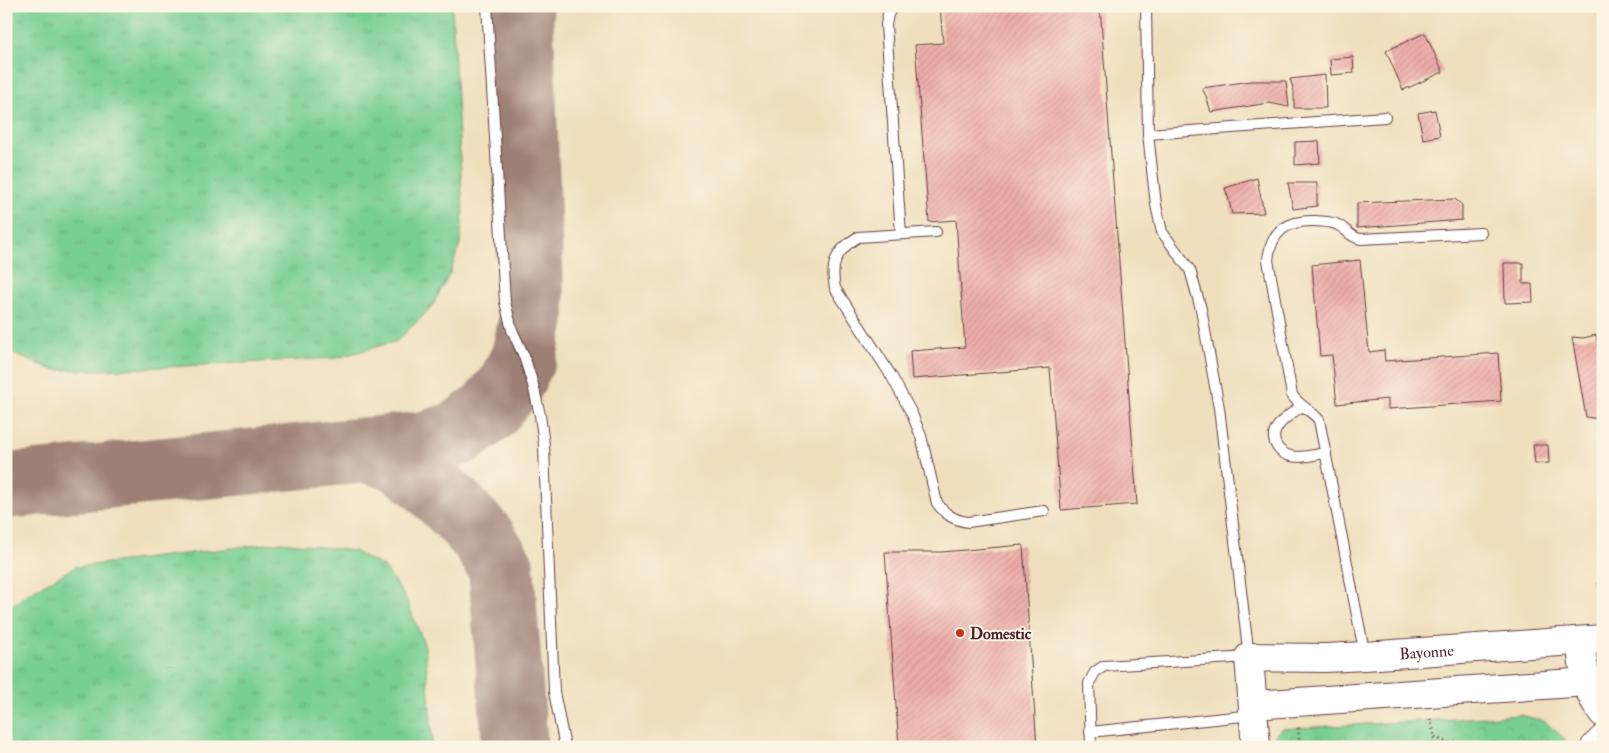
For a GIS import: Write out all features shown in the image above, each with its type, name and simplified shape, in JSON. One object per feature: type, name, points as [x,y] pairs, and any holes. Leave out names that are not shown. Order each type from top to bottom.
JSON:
[{"type":"main road","name":"Bayonne","points":[[1249,657],[1325,658],[1366,656],[1591,640]]},
{"type":"main road","points":[[1591,640],[1595,702],[1603,713]]},
{"type":"main road","points":[[1366,656],[1373,697]]},
{"type":"main road","points":[[1249,657],[1256,747]]},
{"type":"main road","points":[[1253,710],[1373,697],[1594,681]]},
{"type":"main road","points":[[1596,747],[1603,739]]},
{"type":"lane","points":[[487,6],[505,302],[512,330],[524,356],[540,414],[545,475],[554,692],[565,747]]},
{"type":"lane","points":[[894,6],[888,14],[886,25],[901,234]]},
{"type":"lane","points":[[1091,747],[1089,683],[1095,672],[1104,666],[1249,657],[1218,408],[1201,309],[1190,270],[1162,232],[1156,205],[1148,134],[1146,6]]},
{"type":"lane","points":[[1148,134],[1385,117]]},
{"type":"lane","points":[[1366,656],[1319,420],[1315,414],[1298,403],[1292,395],[1268,260],[1269,248],[1274,237],[1282,229],[1292,223],[1304,220],[1332,222],[1340,225],[1350,235],[1361,239],[1481,233]]},
{"type":"lane","points":[[936,232],[858,237],[847,243],[838,253],[834,264],[832,276],[835,288],[892,377],[912,414],[921,436],[937,503],[944,512],[959,521],[968,522],[1044,511]]},
{"type":"lane","points":[[1302,406],[1279,423],[1275,430],[1276,444],[1280,450],[1292,457],[1326,453]]},
{"type":"lane","points":[[1090,732],[1253,710]]},
{"type":"path","points":[[1434,736],[1448,742],[1470,741],[1478,743],[1483,747]]},
{"type":"green space","points":[[6,6],[452,6],[463,213],[460,244],[450,273],[431,308],[397,341],[337,358],[106,370],[54,370],[6,350]]},
{"type":"green space","points":[[282,542],[354,551],[385,568],[406,599],[425,646],[433,747],[6,747],[6,610],[29,593],[75,567]]},
{"type":"green space","points":[[1521,715],[1544,721],[1565,739],[1564,747],[1271,747],[1270,742],[1281,729]]},
{"type":"building","points":[[940,6],[1100,6],[1137,504],[1061,510],[1050,368],[912,379],[910,351],[965,347],[956,220],[929,222],[915,45],[943,43]]},
{"type":"building","points":[[1247,6],[1286,7],[1273,10],[1248,11]]},
{"type":"building","points":[[1425,33],[1443,72],[1403,90],[1386,51]]},
{"type":"building","points":[[1353,57],[1354,73],[1331,75],[1330,59]]},
{"type":"building","points":[[1325,75],[1326,108],[1294,108],[1294,91],[1290,79]]},
{"type":"building","points":[[1251,81],[1286,81],[1289,107],[1269,103],[1211,112],[1202,88]]},
{"type":"building","points":[[1435,110],[1440,136],[1423,139],[1418,113]]},
{"type":"building","points":[[1319,141],[1320,163],[1295,165],[1295,142]]},
{"type":"building","points":[[1257,178],[1264,213],[1232,214],[1225,188]]},
{"type":"building","points":[[1288,183],[1317,183],[1317,206],[1293,209]]},
{"type":"building","points":[[1455,199],[1462,205],[1462,220],[1357,228],[1357,203]]},
{"type":"building","points":[[1360,260],[1369,352],[1384,350],[1385,361],[1498,353],[1501,401],[1388,409],[1388,399],[1337,404],[1332,355],[1320,356],[1312,265]]},
{"type":"building","points":[[1504,263],[1523,263],[1523,284],[1532,284],[1533,302],[1505,303]]},
{"type":"building","points":[[1596,335],[1603,376],[1603,417],[1598,419],[1586,417],[1572,337],[1583,338]]},
{"type":"building","points":[[1533,445],[1548,445],[1549,463],[1535,464]]},
{"type":"building","name":"Domestic","points":[[1023,545],[1037,747],[899,747],[885,552],[942,552]]},
{"type":"building","points":[[1603,582],[1603,600],[1602,600],[1598,583]]},
{"type":"taxiway","points":[[6,486],[426,444],[459,433],[488,412],[510,385],[524,356],[532,318],[520,6]]},
{"type":"taxiway","points":[[367,450],[398,459],[426,480],[483,538],[501,567],[515,747]]},
{"type":"place","name":"Domestic","points":[[960,633]]}]
